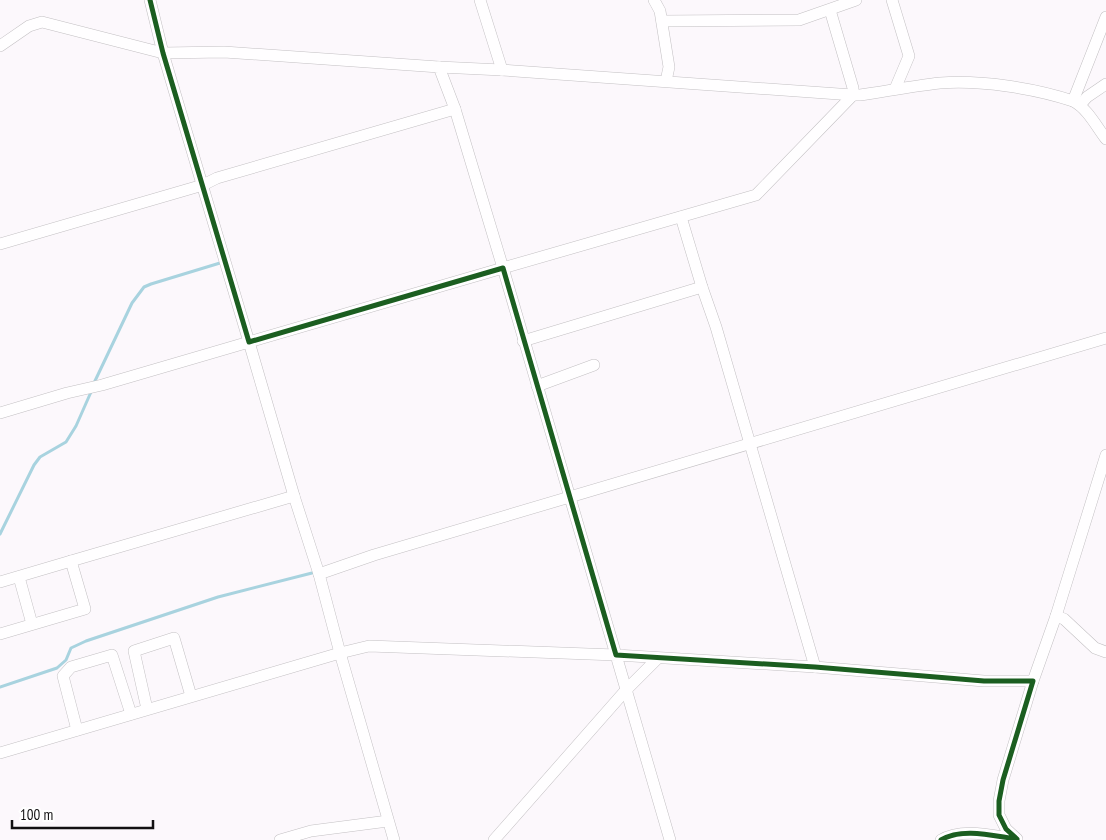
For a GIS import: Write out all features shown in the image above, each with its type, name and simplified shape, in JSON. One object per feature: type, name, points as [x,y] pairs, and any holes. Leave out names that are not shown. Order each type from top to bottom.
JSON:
[{"type":"street","points":[[150,0],[294,496],[319,574],[394,840]]},
{"type":"street","points":[[480,0],[502,70]]},
{"type":"street","points":[[654,0],[660,11],[669,66],[666,81]]},
{"type":"street","points":[[662,21],[799,20],[856,0]]},
{"type":"street","points":[[892,0],[908,56],[895,89]]},
{"type":"street","points":[[830,10],[853,95]]},
{"type":"street","points":[[1076,103],[1106,17]]},
{"type":"street","points":[[0,46],[29,26],[42,22],[164,53],[224,52],[853,95],[959,82],[1024,89],[1076,103],[1084,110],[1106,140]]},
{"type":"street","points":[[440,68],[503,268],[670,840]]},
{"type":"street","points":[[1076,103],[1106,84]]},
{"type":"street","points":[[0,413],[756,195],[853,95]]},
{"type":"street","points":[[0,244],[203,185],[217,178],[454,108]]},
{"type":"street","points":[[682,217],[702,288],[716,327],[814,667]]},
{"type":"street","points":[[523,341],[702,288]]},
{"type":"street","points":[[319,574],[374,555],[1106,338]]},
{"type":"street","points":[[537,386],[594,365]]},
{"type":"street","points":[[1019,839],[1006,829],[999,815],[999,801],[1003,780],[1106,455]]},
{"type":"street","points":[[0,582],[294,496]]},
{"type":"street","points":[[0,634],[84,609],[72,562]]},
{"type":"street","points":[[20,576],[32,624]]},
{"type":"street","points":[[1056,616],[1064,619],[1095,648],[1106,652]]},
{"type":"street","points":[[148,709],[134,651],[174,638],[191,696]]},
{"type":"street","points":[[0,753],[191,696],[369,646],[616,655],[814,667],[984,681],[1033,682]]},
{"type":"street","points":[[77,730],[62,676],[71,667],[112,655],[131,714]]},
{"type":"street","points":[[494,840],[626,690],[658,658]]},
{"type":"street","points":[[280,840],[311,831],[388,821]]},
{"type":"street","points":[[941,840],[949,835],[974,833],[1019,839]]},
{"type":"waterway","points":[[94,383],[132,303],[144,287],[220,263]]},
{"type":"waterway","points":[[0,534],[34,465],[40,457],[66,442],[76,426],[91,392]]},
{"type":"waterway","points":[[0,687],[57,668],[66,660],[71,648],[86,641],[218,597],[312,573]]},
{"type":"cycle path","points":[[150,0],[163,53],[249,342],[503,268],[616,655],[815,667],[984,681],[1033,681],[1003,780],[999,801],[999,815],[1006,829],[1017,839],[968,833],[949,836],[941,840]]}]
